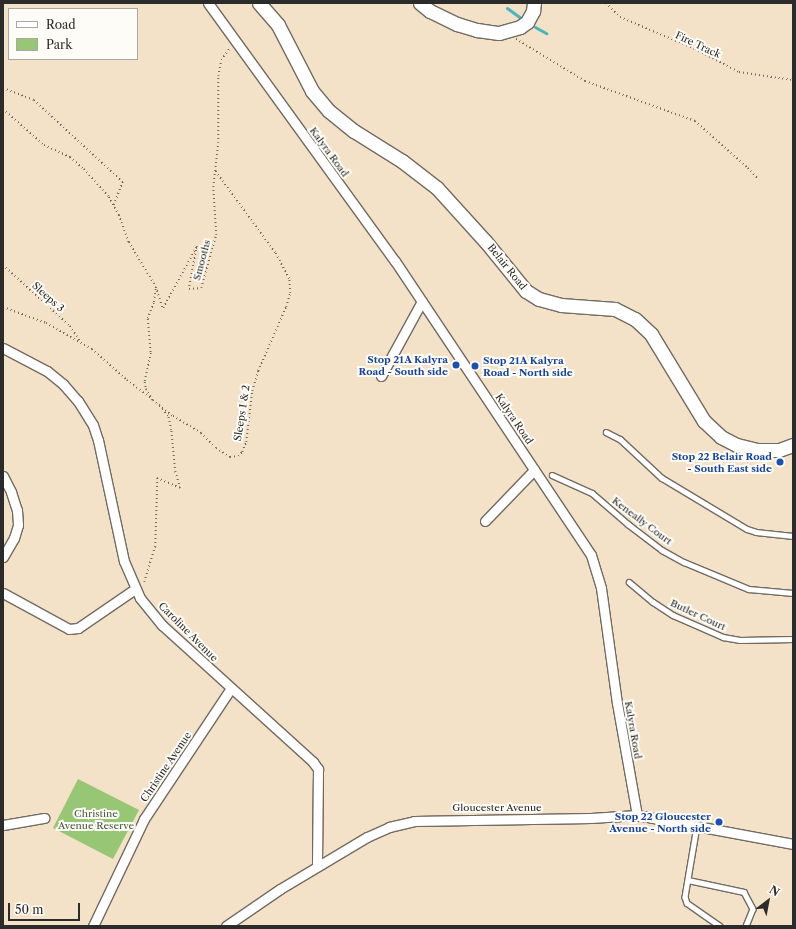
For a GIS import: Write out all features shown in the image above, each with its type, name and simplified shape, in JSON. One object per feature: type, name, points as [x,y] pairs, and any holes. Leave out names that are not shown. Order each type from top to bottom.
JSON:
[{"type":"main road","name":"Belair Road","points":[[259,3],[278,25],[312,91],[329,111],[354,131],[402,161],[437,188],[486,242],[526,291],[539,299],[561,305],[615,309],[635,319],[651,334],[704,421],[721,437],[737,445],[757,450],[779,450],[793,445]]},
{"type":"main road","points":[[420,3],[430,11],[457,24],[477,30],[503,32],[520,27],[527,22],[533,11],[534,3]]},
{"type":"street","name":"Kalyra Road","points":[[208,3],[369,225],[422,301],[591,555],[598,574],[617,702],[637,815]]},
{"type":"street","points":[[381,376],[422,301]]},
{"type":"street","name":"Caroline Avenue","points":[[3,348],[47,371],[63,384],[78,401],[93,426],[98,440],[124,561],[138,593],[162,625],[307,755],[318,769],[317,866]]},
{"type":"street","points":[[484,521],[534,470]]},
{"type":"street","points":[[3,476],[11,492],[18,525],[14,538],[3,557]]},
{"type":"street","points":[[3,593],[69,630],[78,628],[138,593]]},
{"type":"street","name":"Christine Avenue","points":[[93,926],[144,819],[231,688]]},
{"type":"street","name":"Gloucester Avenue","points":[[226,926],[317,866],[378,832],[414,821],[591,818],[637,815],[793,844]]},
{"type":"street","points":[[3,825],[44,818]]},
{"type":"lane","points":[[606,432],[620,439],[662,478],[748,529],[756,532],[793,536]]},
{"type":"lane","name":"Keneally Court","points":[[552,475],[592,493],[656,545],[684,562],[749,589],[793,594]]},
{"type":"lane","name":"Butler Court","points":[[629,582],[653,602],[673,615],[723,637],[740,640],[793,639]]},
{"type":"lane","points":[[697,826],[685,897],[687,903],[720,926]]},
{"type":"lane","points":[[688,880],[744,892],[753,909],[746,926]]},
{"type":"path","name":"Fire Track","points":[[606,3],[620,17],[695,49],[739,72],[793,80]]},
{"type":"path","points":[[503,32],[534,48],[585,81],[695,121],[748,168],[759,180]]},
{"type":"path","name":"Smooths","points":[[155,284],[163,308],[197,246],[189,289],[201,288],[216,235],[213,187],[218,143],[218,76],[221,60],[235,41]]},
{"type":"path","points":[[3,88],[34,100],[123,182],[114,206]]},
{"type":"path","points":[[3,109],[44,145],[70,157],[84,168],[114,206],[129,242],[155,284]]},
{"type":"path","name":"Sleeps 1 & 2","points":[[155,284],[156,288],[154,303],[148,319],[151,352],[145,382],[146,389],[153,400],[173,416],[201,433],[216,448],[230,457],[238,456],[242,452],[246,442],[252,391],[258,371],[286,307],[290,293],[289,279],[275,254],[215,171]]},
{"type":"path","name":"Sleeps 3","points":[[3,265],[70,326],[81,343]]},
{"type":"path","points":[[3,307],[46,323],[92,349],[127,380],[153,400],[168,416],[171,430],[175,472],[180,488],[157,478],[155,547],[138,593]]},
{"type":"green space","name":"Christine Avenue Reserve","points":[[78,779],[139,810],[113,859],[53,828]]},
{"type":"waterway","points":[[507,8],[521,18]]},
{"type":"waterway","points":[[535,27],[546,33]]},
{"type":"place","name":"Stop 21A Kalyra Road - South side","points":[[456,365]]},
{"type":"place","name":"Stop 21A Kalyra Road - North side","points":[[475,366]]},
{"type":"place","name":"Stop 22 Belair Road - South East side","points":[[780,462]]},
{"type":"place","name":"Stop 22 Gloucester Avenue - North side","points":[[719,822]]}]
